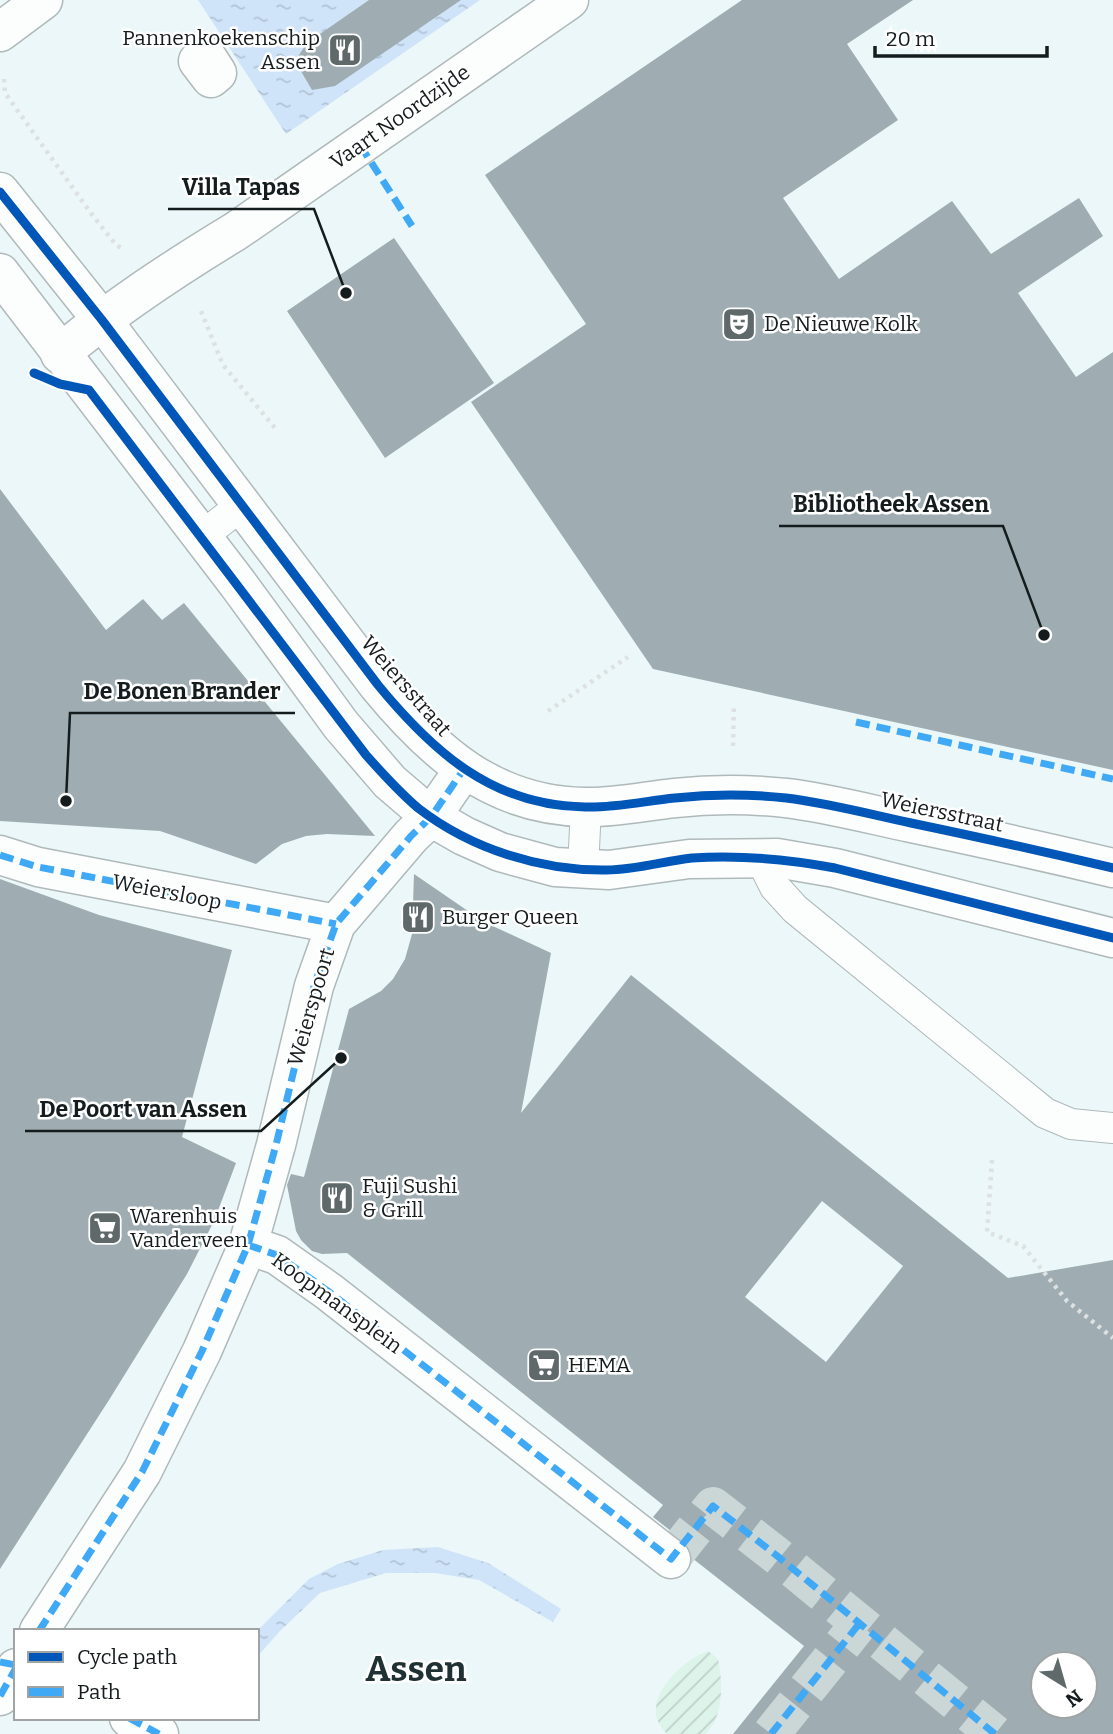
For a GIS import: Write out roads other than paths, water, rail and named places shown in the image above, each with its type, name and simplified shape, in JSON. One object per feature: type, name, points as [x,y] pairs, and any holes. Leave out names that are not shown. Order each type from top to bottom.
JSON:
[{"type":"main road","points":[[0,32],[43,0]]},
{"type":"main road","name":"Vaart Noordzijde","points":[[60,354],[102,320],[184,263],[236,231],[569,0]]},
{"type":"main road","name":"Weiersstraat","points":[[0,192],[102,320],[404,718],[427,741],[464,769],[492,785],[531,800],[586,807],[719,795],[784,798],[1113,867]]},
{"type":"main road","points":[[0,273],[366,755],[390,782],[431,817],[500,852],[555,867],[609,870],[689,859],[760,857],[835,868],[1113,938]]},
{"type":"main road","name":"Weierspoort","points":[[248,1245],[276,1145],[314,986],[335,925],[411,836],[431,817],[464,769]]},
{"type":"main road","name":"Weiersloop","points":[[0,855],[38,867],[335,925]]},
{"type":"main road","name":"Koopmansplein","points":[[40,1629],[142,1472],[202,1351],[248,1245],[277,1255],[328,1292],[671,1559]]},
{"type":"main road","points":[[0,1696],[14,1671]]},
{"type":"main road","points":[[133,1720],[159,1734]]},
{"type":"lane","points":[[201,537],[242,505]]},
{"type":"lane","points":[[583,869],[586,807]]},
{"type":"lane","points":[[760,857],[775,887],[795,909],[1045,1113],[1072,1124],[1113,1128]]},
{"type":"water","points":[[198,0],[480,0],[286,134]]},
{"type":"water","points":[[438,1547],[488,1563],[561,1609],[553,1622],[479,1580],[435,1573],[386,1573],[320,1593],[259,1655],[259,1629],[309,1579],[338,1564],[383,1550]]},
{"type":"tunnel","points":[[671,1559],[713,1506],[995,1734]]},
{"type":"tunnel","points":[[771,1734],[859,1624]]},
{"type":"place","name":"Pannenkoekenschip Assen","points":[[345,50]]},
{"type":"place","name":"Villa Tapas","points":[[346,293]]},
{"type":"place","name":"De Nieuwe Kolk","points":[[739,324]]},
{"type":"place","name":"Bibliotheek Assen","points":[[1044,635]]},
{"type":"place","name":"De Bonen Brander","points":[[66,801]]},
{"type":"place","name":"Burger Queen","points":[[418,917]]},
{"type":"place","name":"De Poort van Assen","points":[[341,1058]]},
{"type":"place","name":"Fuji Sushi & Grill","points":[[337,1198]]},
{"type":"place","name":"Warenhuis Vanderveen","points":[[105,1228]]},
{"type":"place","name":"HEMA","points":[[544,1365]]},
{"type":"district","name":"Assen","points":[[416,1669]]}]
